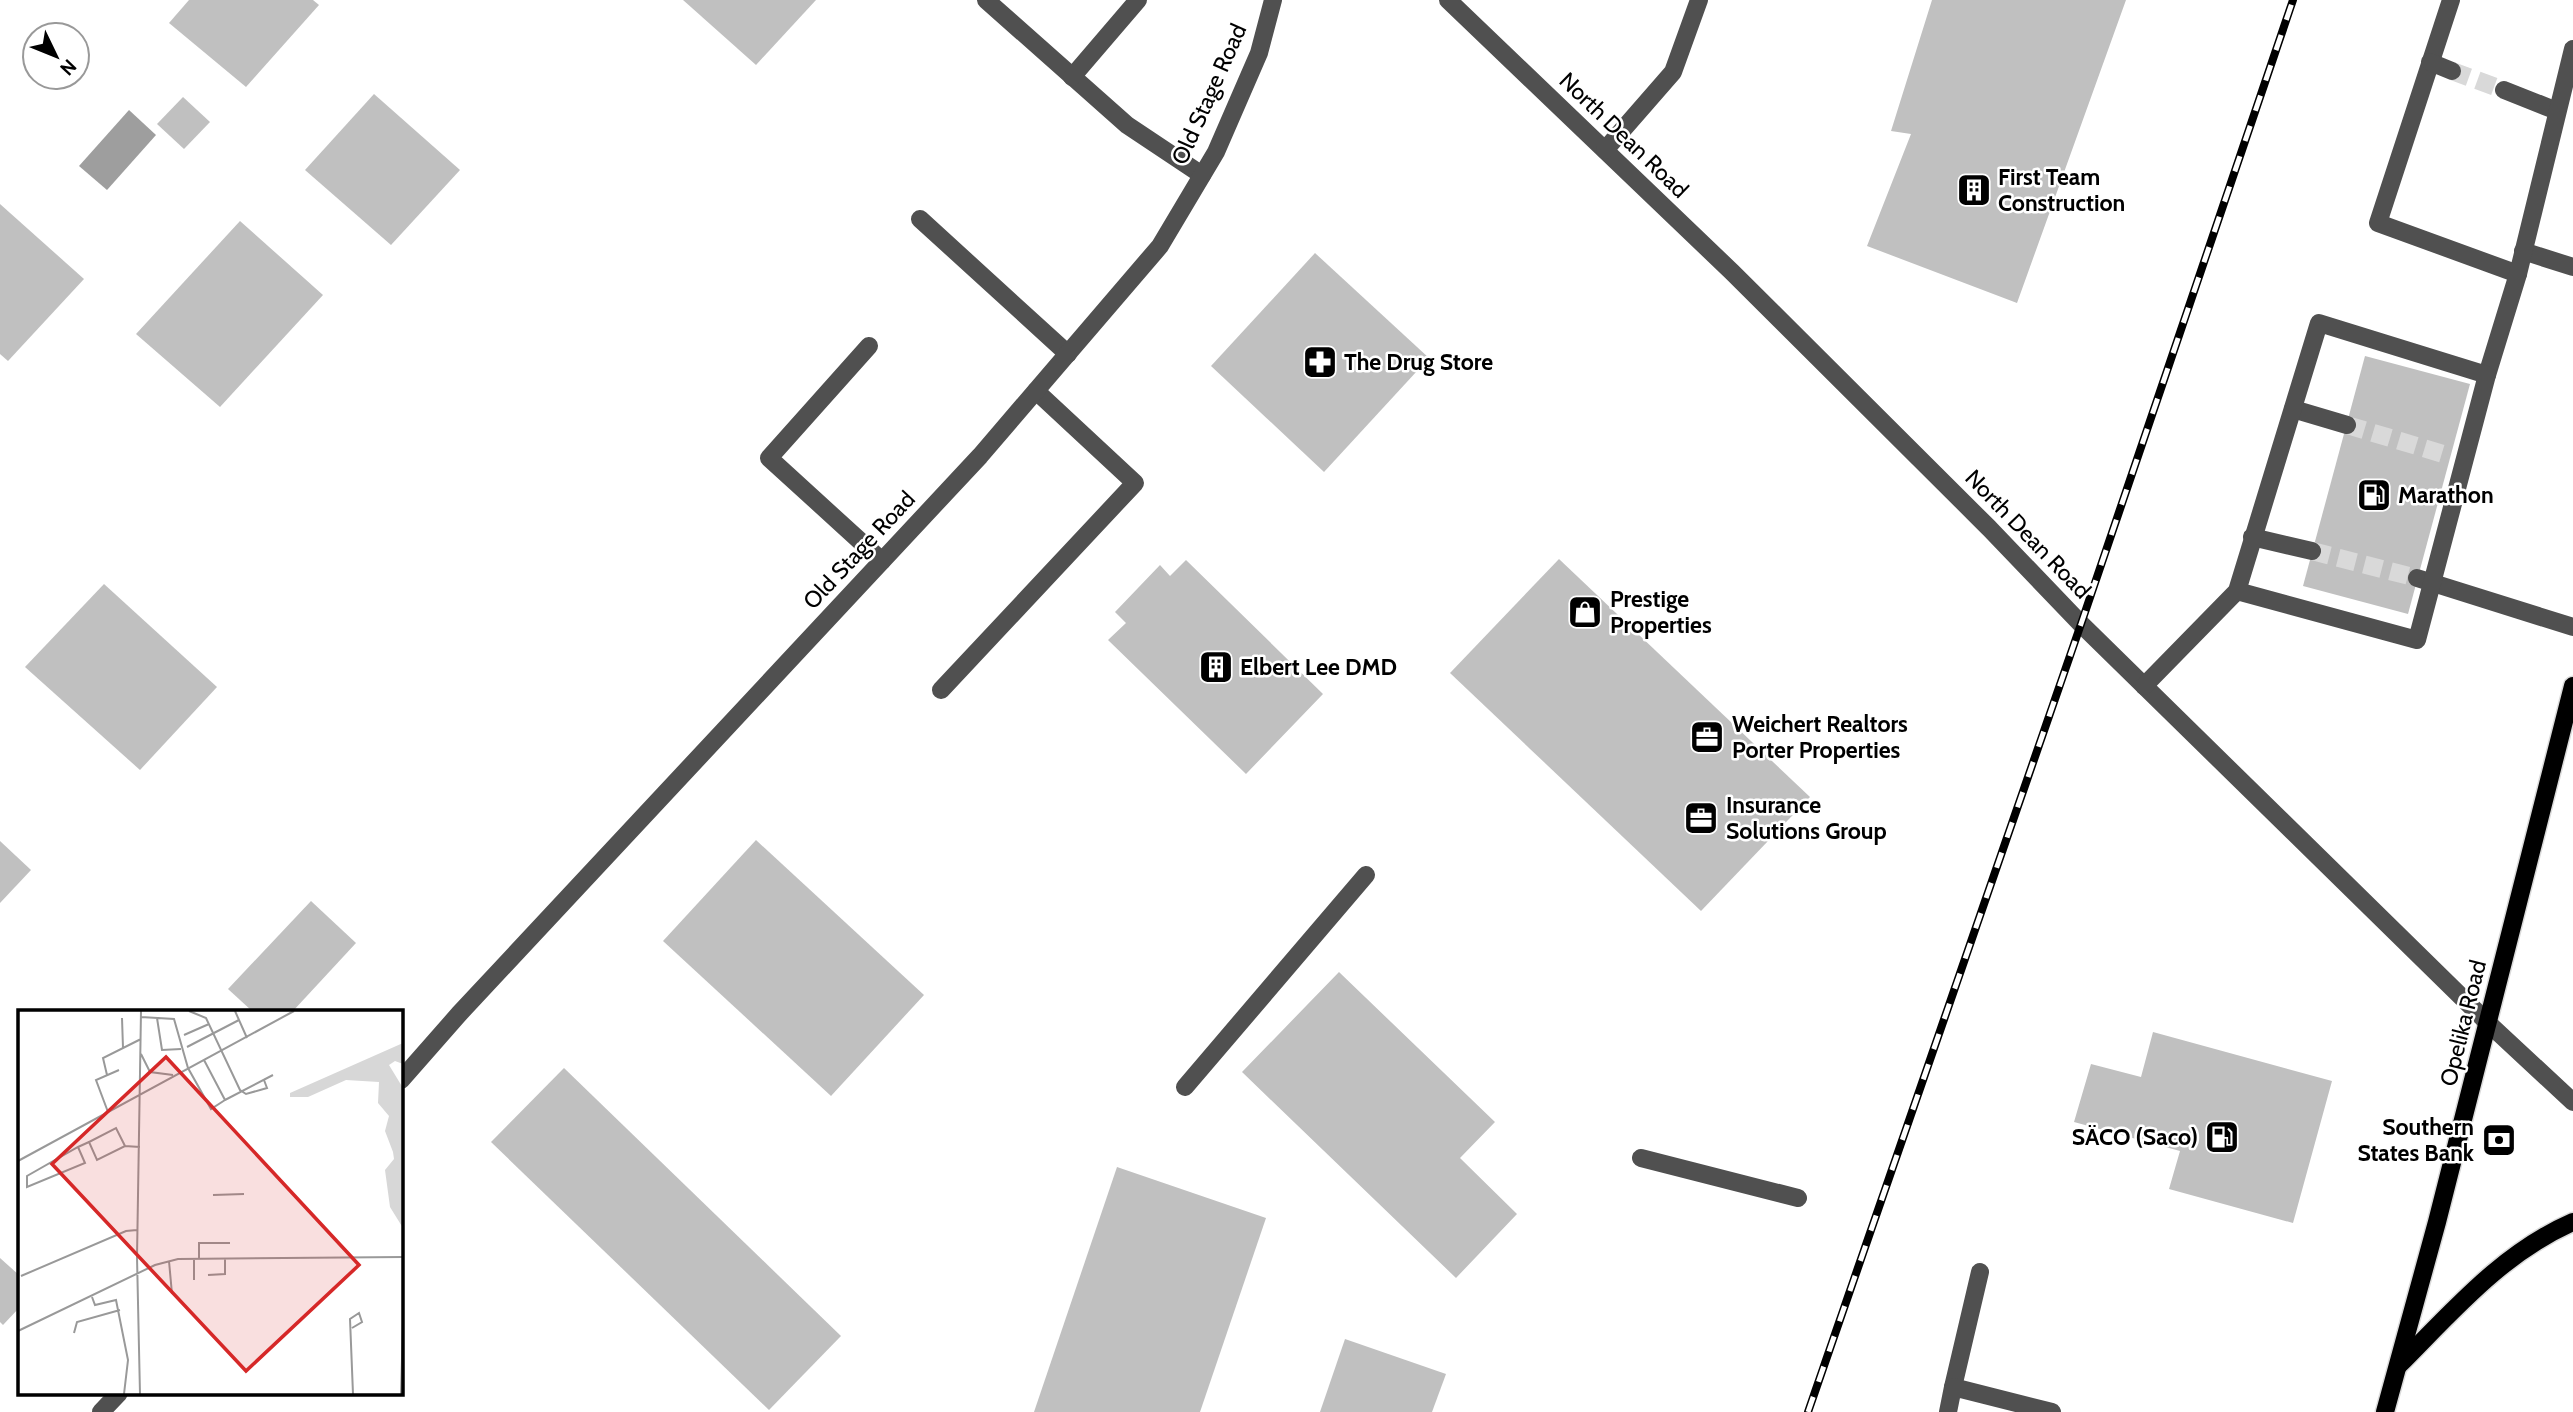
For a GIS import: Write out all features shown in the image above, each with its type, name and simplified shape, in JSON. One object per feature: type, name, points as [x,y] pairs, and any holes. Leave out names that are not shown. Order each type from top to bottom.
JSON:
[{"type":"main road","name":"Opelika Road","points":[[2385,1412],[2437,1222],[2573,690]]},
{"type":"main road","points":[[2397,1367],[2514,1254],[2573,1222]]},
{"type":"street","points":[[986,0],[1127,125],[1202,175]]},
{"type":"street","points":[[1072,76],[1138,0]]},
{"type":"street","name":"Old Stage Road","points":[[402,1079],[458,1014],[980,456],[1160,246],[1216,152],[1259,53],[1273,0]]},
{"type":"street","name":"North Dean Road","points":[[1448,0],[1742,282],[2144,686],[2488,1023],[2573,1102]]},
{"type":"street","points":[[1605,150],[1673,72],[1699,0]]},
{"type":"street","points":[[2451,0],[2378,223],[2518,274]]},
{"type":"street","points":[[2237,591],[2417,640],[2425,581],[2457,458],[2487,375],[2518,274],[2573,49]]},
{"type":"street","points":[[2430,62],[2452,71]]},
{"type":"street","points":[[2504,90],[2557,111]]},
{"type":"street","points":[[920,219],[1068,354]]},
{"type":"street","points":[[2523,251],[2573,267]]},
{"type":"street","points":[[2144,686],[2237,591],[2319,323],[2487,375]]},
{"type":"street","points":[[869,346],[769,458],[882,561]]},
{"type":"street","points":[[941,690],[1135,483],[1036,391]]},
{"type":"street","points":[[2293,408],[2347,425]]},
{"type":"street","points":[[2252,537],[2312,551]]},
{"type":"street","points":[[2425,581],[2573,627]]},
{"type":"street","points":[[1185,1087],[1366,875]]},
{"type":"street","points":[[1641,1158],[1798,1198]]},
{"type":"street","points":[[1948,1412],[1980,1272]]},
{"type":"street","points":[[1953,1387],[2052,1412]]},
{"type":"street","points":[[101,1412],[118,1394]]},
{"type":"shaded area","points":[[129,110],[156,135],[107,190],[79,166]]},
{"type":"building","points":[[189,0],[313,0],[319,5],[246,87],[169,23]]},
{"type":"building","points":[[683,0],[816,0],[756,65]]},
{"type":"building","name":"First Team Construction","points":[[1932,0],[2126,0],[2017,303],[1867,246],[1911,134],[1891,131]]},
{"type":"building","points":[[374,94],[460,170],[391,245],[305,170]]},
{"type":"building","points":[[183,97],[210,122],[184,149],[157,124]]},
{"type":"building","points":[[0,204],[84,279],[8,361],[0,354]]},
{"type":"building","points":[[240,221],[323,295],[220,407],[136,334]]},
{"type":"building","name":"The Drug Store","points":[[1315,253],[1429,358],[1324,472],[1211,366]]},
{"type":"building","points":[[2365,356],[2470,384],[2408,614],[2303,586]]},
{"type":"building","points":[[1559,559],[1810,797],[1701,911],[1450,673]]},
{"type":"building","name":"Elbert Lee DMD","points":[[1186,560],[1323,694],[1246,774],[1108,640],[1126,623],[1115,612],[1160,565],[1170,576]]},
{"type":"building","points":[[104,584],[217,687],[140,770],[25,667]]},
{"type":"building","points":[[756,840],[924,995],[831,1096],[663,941]]},
{"type":"building","points":[[0,841],[31,870],[0,903]]},
{"type":"building","points":[[311,901],[356,943],[294,1010],[251,1010],[228,989]]},
{"type":"building","points":[[1339,972],[1495,1122],[1460,1158],[1517,1214],[1456,1278],[1242,1072]]},
{"type":"building","name":"SÄCO (Saco)","points":[[2153,1032],[2332,1081],[2293,1223],[2169,1189],[2180,1151],[2074,1122],[2091,1064],[2141,1077]]},
{"type":"building","points":[[564,1068],[841,1336],[769,1410],[491,1142]]},
{"type":"building","points":[[1117,1167],[1266,1218],[1200,1412],[1034,1412]]},
{"type":"building","points":[[0,1258],[18,1274],[18,1309],[3,1325],[0,1322]]},
{"type":"building","points":[[1345,1339],[1446,1374],[1432,1412],[1320,1412]]},
{"type":"tunnel","points":[[2452,71],[2504,90]]},
{"type":"tunnel","points":[[2347,425],[2450,456]]},
{"type":"tunnel","points":[[2312,551],[2417,578]]},
{"type":"railway","points":[[1808,1412],[2081,624],[2293,0]]},
{"type":"place","name":"First Team Construction","points":[[1974,190]]},
{"type":"place","name":"The Drug Store","points":[[1320,362]]},
{"type":"place","name":"Marathon","points":[[2374,495]]},
{"type":"place","name":"Prestige Properties","points":[[1585,612]]},
{"type":"place","name":"Elbert Lee DMD","points":[[1216,667]]},
{"type":"place","name":"Weichert Realtors Porter Properties","points":[[1707,737]]},
{"type":"place","name":"Insurance Solutions Group","points":[[1701,818]]},
{"type":"place","name":"SÄCO (Saco)","points":[[2222,1137]]},
{"type":"place","name":"Southern States Bank","points":[[2499,1140]]}]
